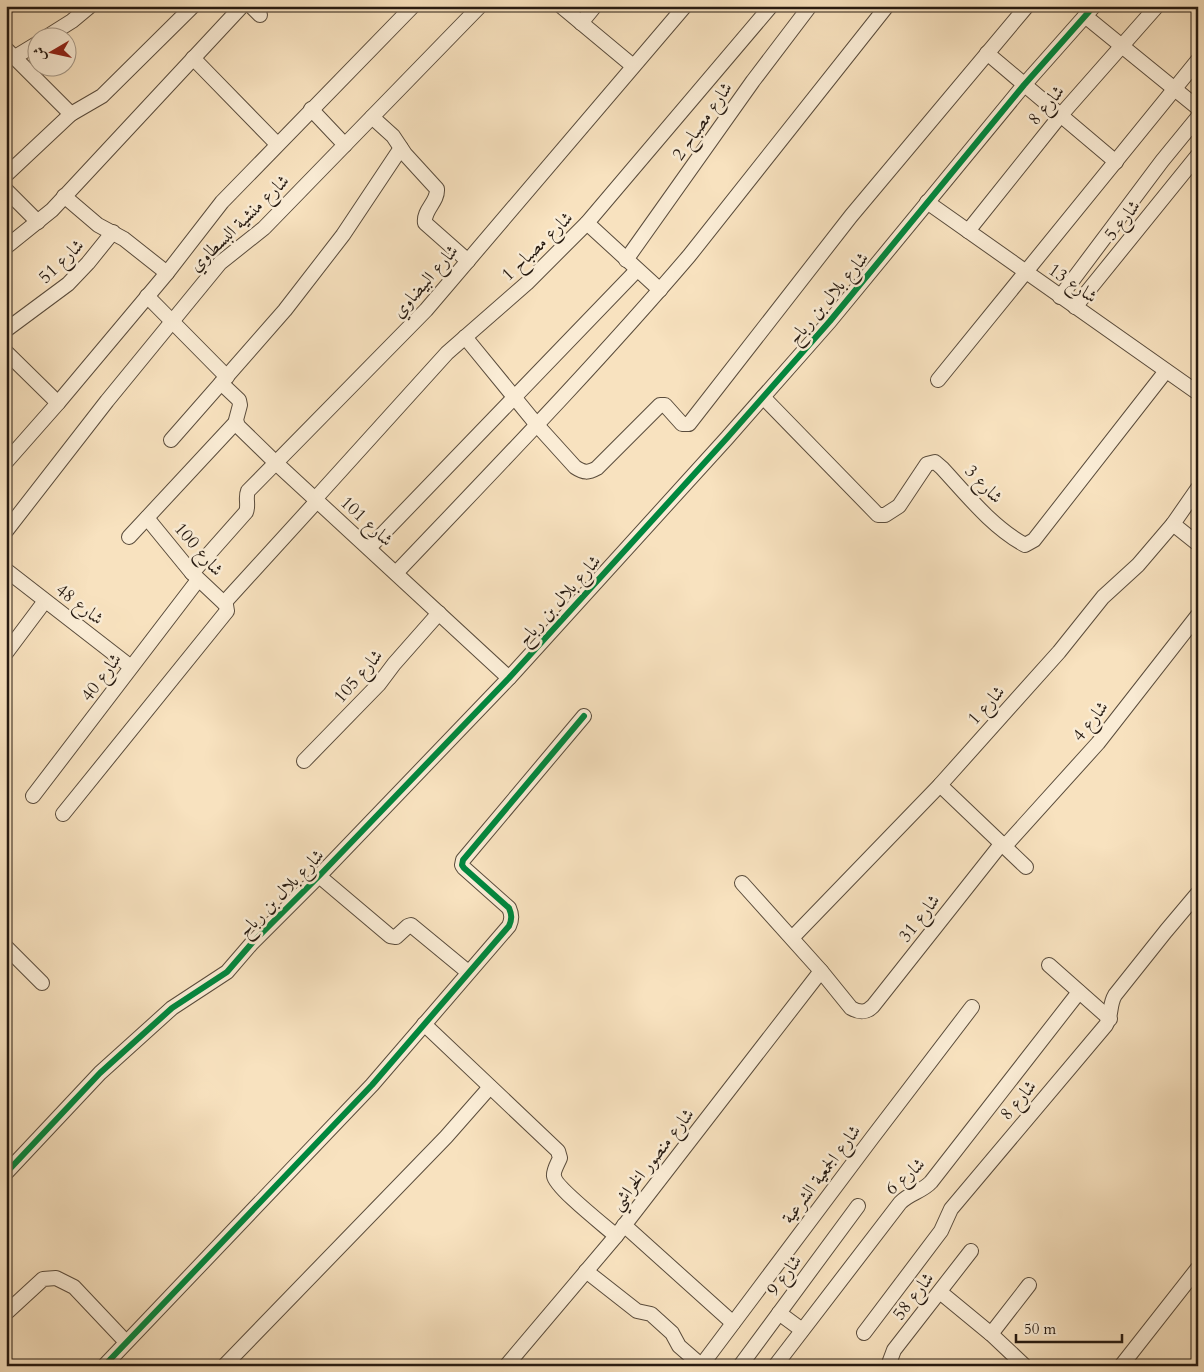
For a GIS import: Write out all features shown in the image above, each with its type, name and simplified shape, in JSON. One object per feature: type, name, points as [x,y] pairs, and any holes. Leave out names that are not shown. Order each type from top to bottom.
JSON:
[{"type":"street","points":[[61,28],[90,6]]},
{"type":"street","points":[[6,175],[71,114],[102,96],[193,6]]},
{"type":"street","points":[[6,247],[38,222],[64,196],[242,6]]},
{"type":"street","points":[[6,462],[58,403],[167,272],[222,202],[413,6]]},
{"type":"street","name":"شارع منشية البسطاوي","points":[[6,531],[107,401],[220,263],[264,228],[480,6]]},
{"type":"street","points":[[561,6],[633,66]]},
{"type":"street","points":[[581,23],[595,6]]},
{"type":"street","name":"شارع البيضاوي","points":[[195,576],[246,512],[248,505],[247,493],[420,316],[685,6]]},
{"type":"street","name":"شارع مصباح 1","points":[[224,603],[427,374],[465,336],[528,283],[588,223],[771,6]]},
{"type":"street","name":"شارع مصباح 2","points":[[626,260],[753,81],[810,6]]},
{"type":"street","points":[[396,573],[537,425],[660,290],[887,6]]},
{"type":"street","points":[[465,336],[537,425],[575,467],[582,472],[590,472],[597,468],[660,405],[665,405],[682,424],[689,424],[851,216],[1027,6]]},
{"type":"street","name":"شارع 8","points":[[968,231],[1060,116],[1157,6]]},
{"type":"street","points":[[1089,11],[1122,47],[1198,108]]},
{"type":"street","name":"شارع بلال بن رباح","points":[[6,1173],[100,1074],[172,1008],[228,972],[252,943],[509,678],[764,397],[830,321],[1053,50],[1089,11]]},
{"type":"street","points":[[28,47],[10,53],[71,114]]},
{"type":"street","points":[[987,53],[1116,162]]},
{"type":"street","points":[[193,58],[277,144]]},
{"type":"street","points":[[938,380],[1198,60]]},
{"type":"street","points":[[311,109],[345,144]]},
{"type":"street","points":[[372,117],[393,136],[410,160],[437,189],[436,198],[425,216],[424,223],[468,261]]},
{"type":"street","points":[[1060,297],[1162,161],[1198,117]]},
{"type":"street","points":[[171,440],[285,310],[325,258],[401,148]]},
{"type":"street","name":"شارع 5","points":[[1075,307],[1198,155]]},
{"type":"street","points":[[6,190],[38,222]]},
{"type":"street","points":[[64,196],[98,225],[124,238],[167,272]]},
{"type":"street","name":"شارع 13","points":[[927,202],[1166,371],[1196,388]]},
{"type":"street","points":[[588,223],[660,290]]},
{"type":"street","name":"شارع 51","points":[[6,330],[68,284],[88,264],[113,232]]},
{"type":"street","points":[[369,548],[637,270]]},
{"type":"street","points":[[129,537],[236,422],[239,400],[172,321],[147,296]]},
{"type":"street","points":[[9,360],[58,403]]},
{"type":"street","name":"شارع 3","points":[[764,397],[878,515],[885,515],[899,506],[927,464],[935,462],[983,512],[1015,539],[1025,544],[1034,540],[1166,371]]},
{"type":"street","name":"شارع 101","points":[[236,422],[276,463],[509,678]]},
{"type":"street","name":"شارع 1","points":[[792,938],[940,785],[1059,652],[1102,597],[1138,565],[1173,524],[1198,488]]},
{"type":"street","name":"شارع 100","points":[[147,518],[195,576],[224,603]]},
{"type":"street","points":[[1173,524],[1198,544]]},
{"type":"street","name":"شارع 48","points":[[6,570],[131,667]]},
{"type":"street","name":"شارع 40","points":[[33,796],[131,667],[195,576]]},
{"type":"street","points":[[6,654],[45,601]]},
{"type":"street","points":[[63,814],[225,613],[227,608],[224,603]]},
{"type":"street","name":"شارع 105","points":[[304,761],[380,684],[394,664],[439,613]]},
{"type":"street","name":"شارع 4","points":[[1004,845],[1098,743],[1198,615]]},
{"type":"street","points":[[104,1366],[372,1085],[509,926],[512,914],[504,902],[464,868],[462,865],[463,860],[584,716]]},
{"type":"street","points":[[940,785],[1026,867]]},
{"type":"street","name":"شارع 31","points":[[821,970],[851,1008],[857,1012],[869,1010],[1004,845]]},
{"type":"street","points":[[319,876],[390,936],[396,937],[406,927],[412,925],[468,972]]},
{"type":"street","points":[[742,883],[821,970]]},
{"type":"street","name":"شارع 8","points":[[864,1333],[941,1231],[951,1209],[1110,1019],[1111,1003],[1115,995],[1198,893]]},
{"type":"street","points":[[6,947],[42,983]]},
{"type":"street","points":[[1049,965],[1110,1019]]},
{"type":"street","name":"شارع منصور الخراشي","points":[[506,1366],[620,1230],[821,970]]},
{"type":"street","name":"شارع 6","points":[[775,1366],[904,1198],[922,1190],[931,1182],[1079,992]]},
{"type":"street","name":"شارع الجمعية الشرعية","points":[[702,1366],[972,1007]]},
{"type":"street","points":[[424,1024],[558,1150],[560,1158],[554,1173],[555,1180],[566,1192],[620,1230],[733,1323]]},
{"type":"street","points":[[224,1366],[446,1137],[490,1087]]},
{"type":"street","name":"شارع 9","points":[[740,1366],[858,1206]]},
{"type":"street","name":"شارع 58","points":[[888,1366],[894,1350],[971,1251]]},
{"type":"street","points":[[1121,1366],[1198,1268]]},
{"type":"street","points":[[586,1271],[637,1311],[651,1314],[672,1333],[679,1346],[702,1366]]},
{"type":"street","points":[[6,1313],[43,1279],[56,1278],[74,1287],[126,1342]]},
{"type":"street","points":[[991,1334],[1029,1285]]},
{"type":"street","points":[[940,1292],[1026,1366]]},
{"type":"street","points":[[780,1312],[802,1330]]},
{"type":"cycle path","points":[[6,1173],[100,1073],[172,1008],[227,972],[252,943],[509,678],[727,438],[830,321],[1024,85],[1094,6]]},
{"type":"cycle path","points":[[104,1366],[372,1085],[509,926],[511,921],[509,908],[464,868],[462,865],[463,860],[584,716]]}]
